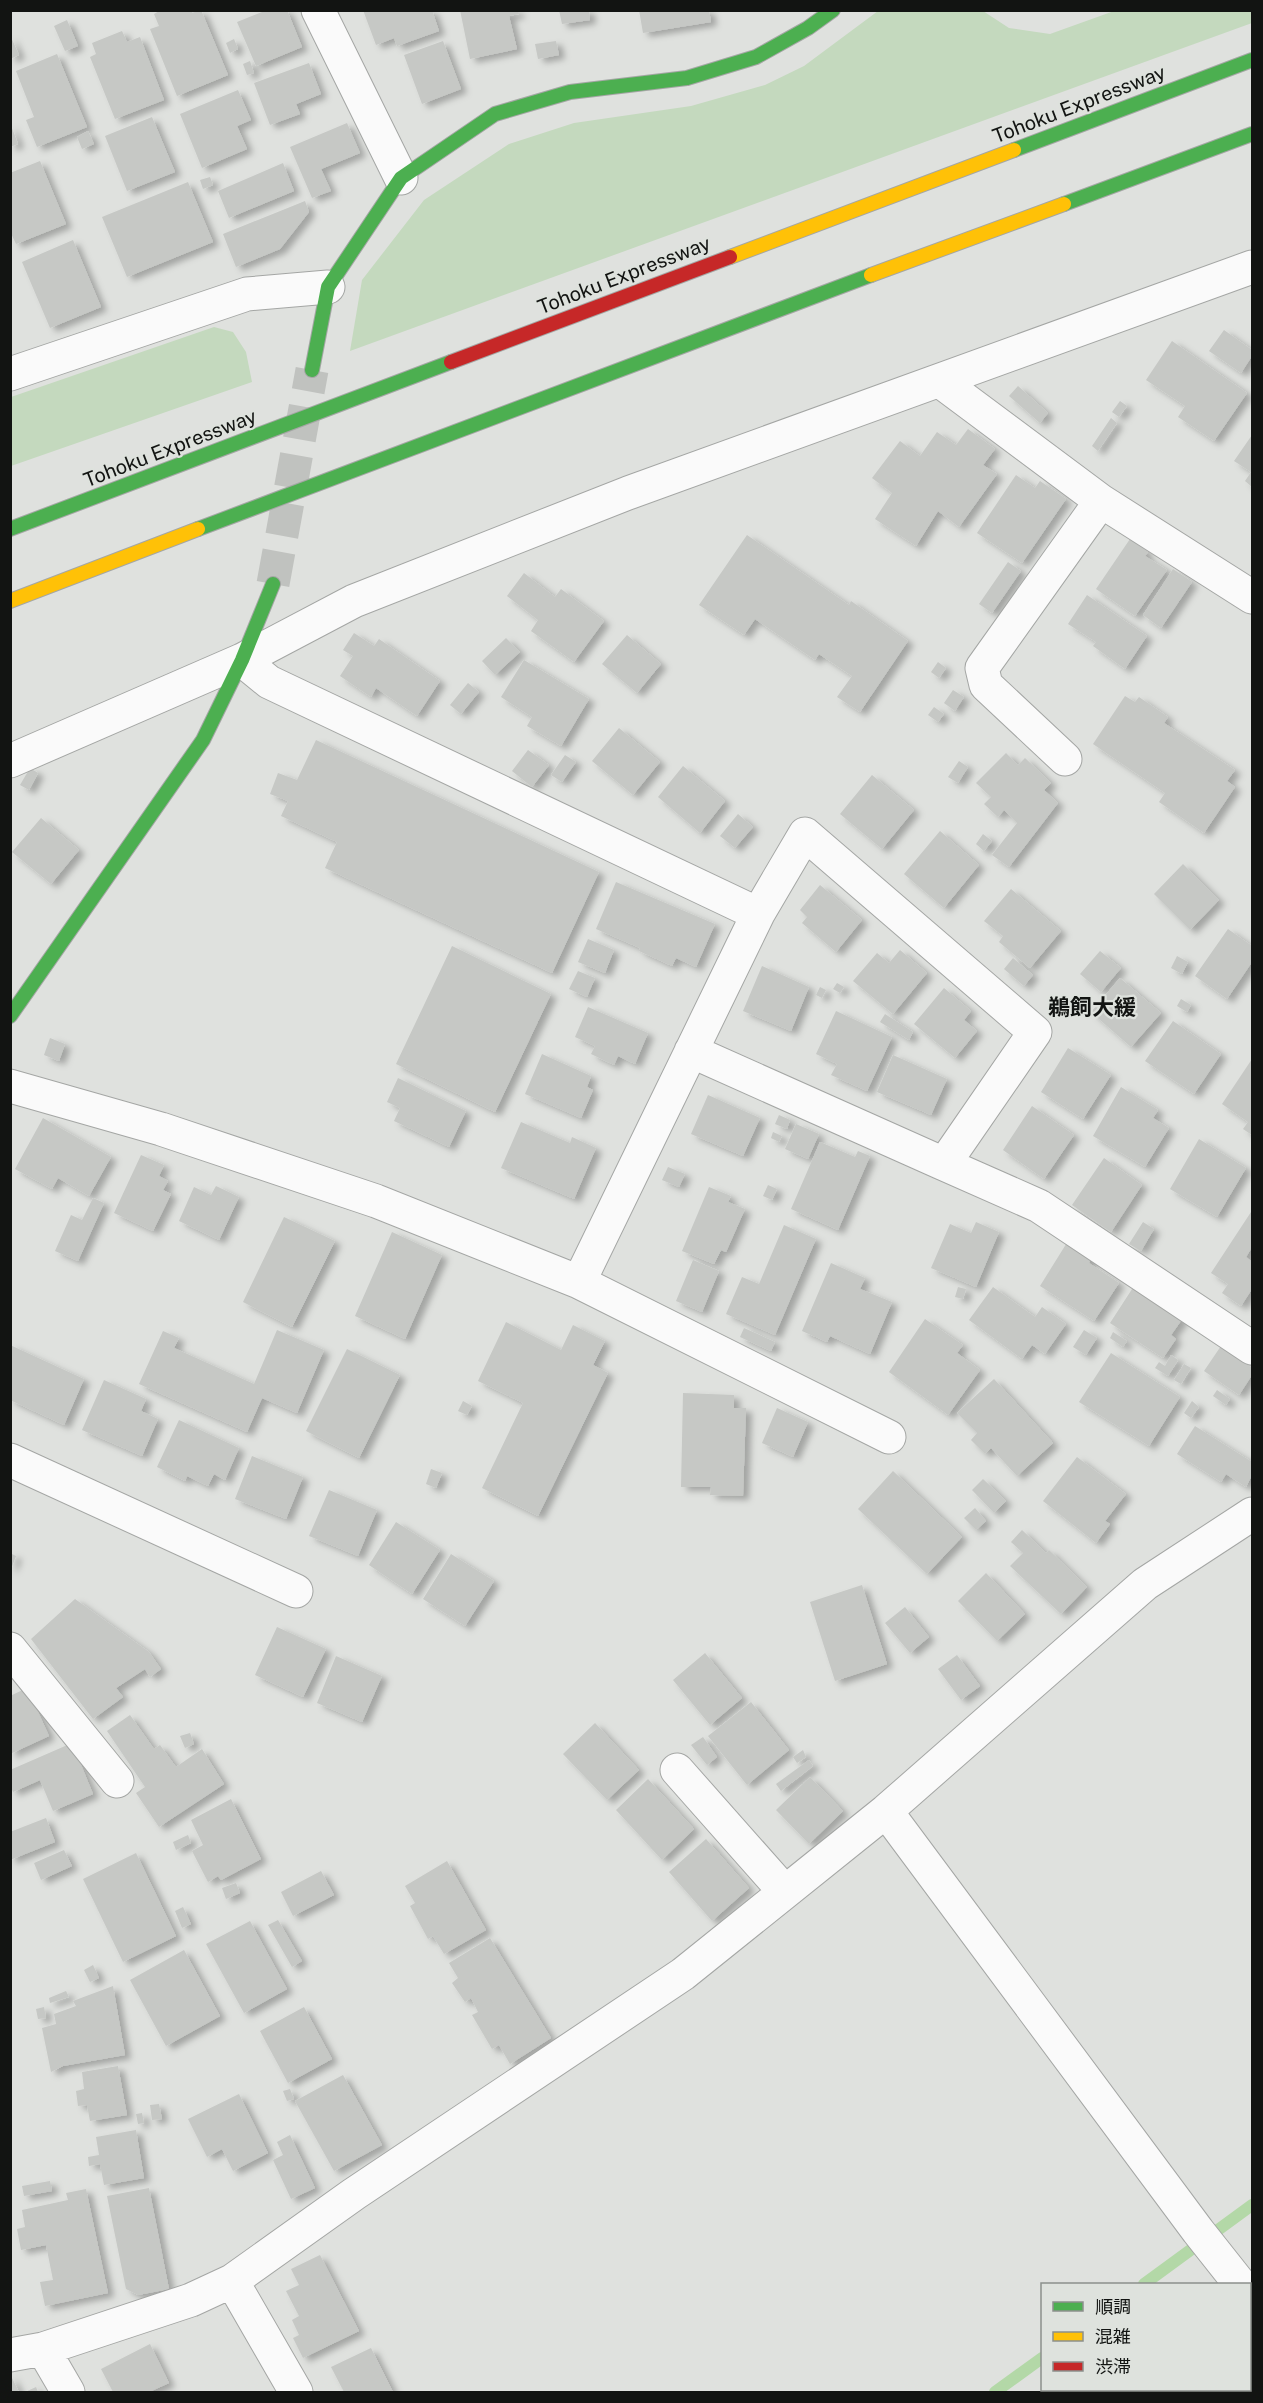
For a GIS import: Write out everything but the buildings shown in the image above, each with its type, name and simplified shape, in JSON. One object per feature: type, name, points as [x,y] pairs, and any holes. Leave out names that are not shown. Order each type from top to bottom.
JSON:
[{"type":"main road","points":[[312,370],[328,287],[401,178],[495,114],[570,92],[687,78],[756,57],[808,28],[833,10]]},
{"type":"main road","name":"Tohoku Expressway","points":[[10,529],[1252,60]]},
{"type":"main road","points":[[10,602],[643,360],[1252,134]]},
{"type":"main road","points":[[10,1016],[203,741],[242,660],[273,584]]},
{"type":"street","points":[[318,10],[401,178]]},
{"type":"street","points":[[10,761],[242,660],[354,601],[628,493],[1252,267]]},
{"type":"street","points":[[10,374],[246,294],[328,287]]},
{"type":"street","points":[[940,381],[1101,501],[1252,597]]},
{"type":"street","points":[[1065,759],[986,685],[982,668],[1101,501]]},
{"type":"street","points":[[242,660],[269,682],[758,914]]},
{"type":"street","points":[[579,1282],[758,914],[805,834],[1035,1032],[944,1164]]},
{"type":"street","points":[[692,1051],[1039,1206],[1252,1348]]},
{"type":"street","points":[[10,1086],[160,1129],[376,1201],[579,1282],[889,1437]]},
{"type":"street","points":[[10,1460],[296,1591]]},
{"type":"street","points":[[10,2355],[43,2349],[191,2300],[232,2281],[364,2188],[682,1974],[886,1812],[1145,1584],[1252,1514]]},
{"type":"street","points":[[10,1649],[117,1780]]},
{"type":"street","points":[[677,1770],[785,1893]]},
{"type":"street","points":[[886,1812],[1198,2231],[1242,2280]]},
{"type":"street","points":[[232,2281],[296,2392]]},
{"type":"street","points":[[43,2349],[68,2392]]},
{"type":"green space","points":[[878,11],[983,11],[1009,28],[1050,34],[1114,11],[1252,11],[1252,23],[350,351],[362,280],[424,200],[509,144],[574,123],[691,106],[765,85],[804,66]]},
{"type":"green space","points":[[214,327],[233,332],[246,352],[252,382],[11,466],[11,397]]},
{"type":"waterway","points":[[1145,2283],[1252,2205]]},
{"type":"waterway","points":[[995,2392],[1041,2359]]},
{"type":"tunnel","points":[[273,584],[312,370]]},
{"type":"traffic: fast","points":[[312,370],[328,287],[401,178],[495,114],[570,92],[687,78],[756,57],[808,28],[833,10]]},
{"type":"traffic: fast","points":[[1014,150],[1252,60]]},
{"type":"traffic: fast","points":[[1064,204],[1252,134]]},
{"type":"traffic: fast","points":[[198,529],[871,275]]},
{"type":"traffic: fast","points":[[10,529],[451,362]]},
{"type":"traffic: fast","points":[[10,1016],[203,740],[242,660],[273,584]]},
{"type":"traffic: slow","points":[[730,257],[1014,150]]},
{"type":"traffic: slow","points":[[871,275],[1064,204]]},
{"type":"traffic: slow","points":[[10,601],[198,529]]},
{"type":"traffic: jam","points":[[451,362],[730,257]]},
{"type":"district","name":"鵜飼大緩","points":[[1092,1007]]}]
